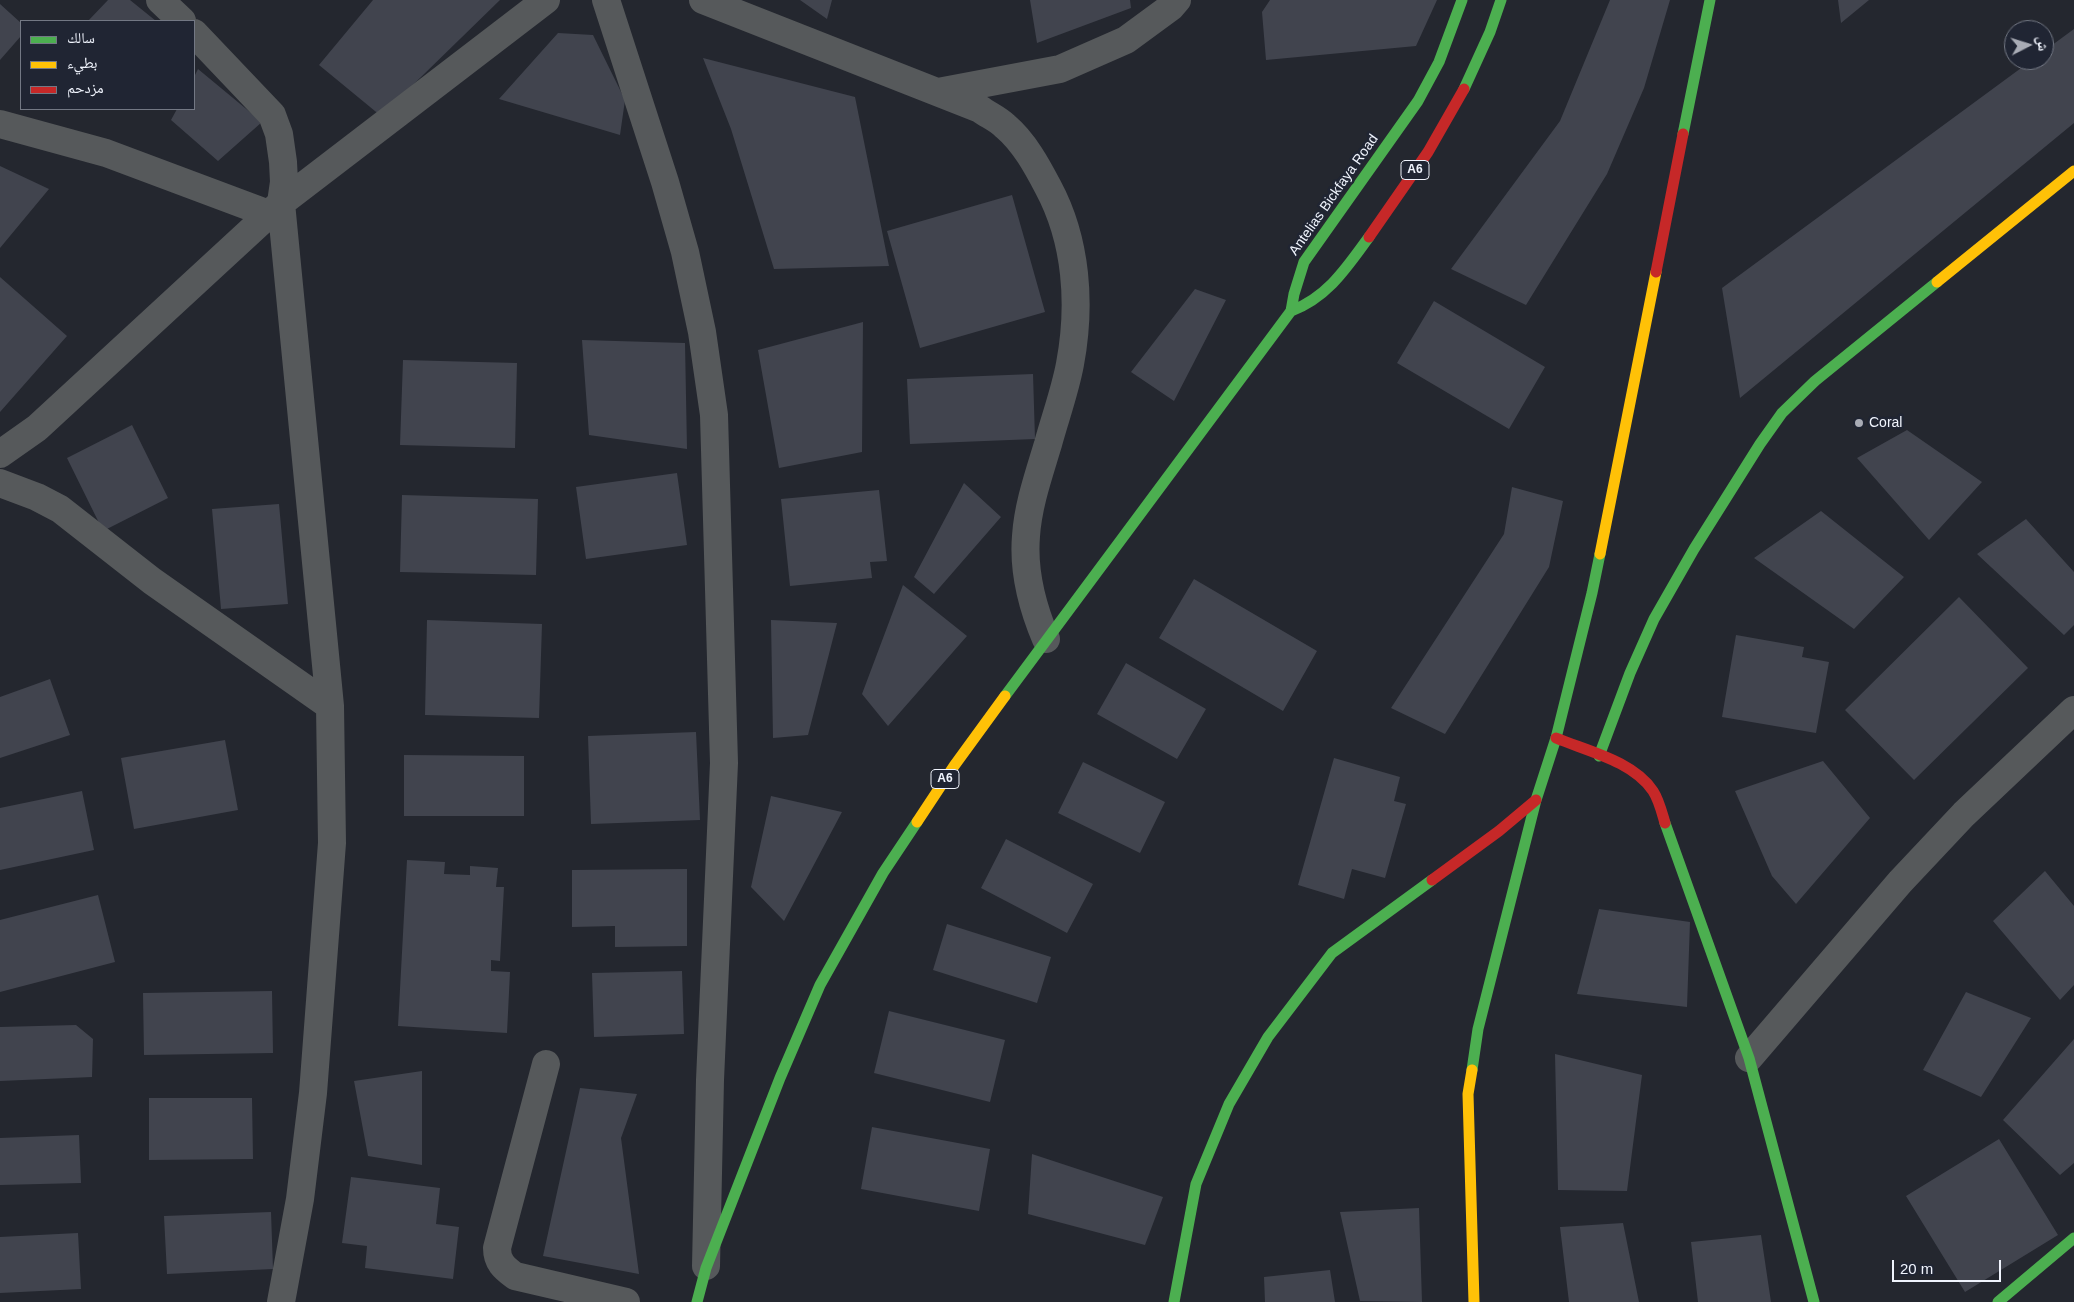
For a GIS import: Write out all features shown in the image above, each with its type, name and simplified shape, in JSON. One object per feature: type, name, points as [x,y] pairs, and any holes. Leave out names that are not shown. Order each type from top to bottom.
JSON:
[{"type":"main road","name":"Antelias Bickfaya Road","points":[[1291,312],[1294,294],[1304,262],[1418,102],[1439,62],[1462,0]]},
{"type":"main road","name":"A6","points":[[697,1302],[706,1268],[780,1078],[820,985],[883,873],[954,766],[1046,639],[1291,312],[1314,300],[1334,282],[1397,199],[1453,111],[1474,72],[1492,30],[1502,0]]},
{"type":"main road","points":[[1474,1302],[1468,1094],[1478,1029],[1536,800],[1556,738],[1592,593],[1710,0]]},
{"type":"main road","points":[[1599,756],[1626,681],[1654,619],[1694,549],[1760,444],[1782,413],[1815,381],[2074,171]]},
{"type":"main road","points":[[1556,738],[1599,756],[1644,779],[1654,792],[1749,1058],[1814,1302]]},
{"type":"main road","points":[[1174,1302],[1196,1184],[1229,1104],[1268,1037],[1332,953],[1492,836],[1536,800]]},
{"type":"main road","points":[[1998,1302],[2074,1238]]},
{"type":"street","points":[[160,0],[181,20]]},
{"type":"street","points":[[0,454],[37,428],[275,208],[546,0]]},
{"type":"street","points":[[606,0],[665,182],[685,252],[702,332],[714,415],[724,764],[710,1080],[706,1268]]},
{"type":"street","points":[[704,0],[980,109],[1006,126],[1033,160],[1060,209],[1072,252],[1075,288],[1070,364],[1035,489],[1026,536],[1025,562],[1030,596],[1046,639]]},
{"type":"street","points":[[938,92],[1060,69],[1126,40],[1171,7],[1177,0]]},
{"type":"street","points":[[195,34],[272,116],[279,134],[284,182],[275,208],[330,706],[332,844],[313,1093],[300,1199],[282,1302]]},
{"type":"street","points":[[0,124],[106,153],[275,208]]},
{"type":"street","points":[[0,483],[37,497],[60,509],[152,581],[330,706]]},
{"type":"street","points":[[1749,1058],[1900,882],[1958,821],[2074,710]]},
{"type":"street","points":[[546,1064],[497,1248],[497,1258],[515,1276],[626,1302]]},
{"type":"building","points":[[108,0],[130,0],[155,20],[89,20]]},
{"type":"building","points":[[373,0],[500,0],[381,116],[319,65]]},
{"type":"building","points":[[800,0],[832,0],[827,19]]},
{"type":"building","points":[[1030,0],[1130,0],[1131,8],[1037,43]]},
{"type":"building","points":[[1270,0],[1437,0],[1416,46],[1266,60],[1262,12]]},
{"type":"building","points":[[1610,0],[1670,0],[1644,88],[1607,174],[1526,305],[1451,269],[1560,121]]},
{"type":"building","points":[[1838,0],[1869,0],[1841,23]]},
{"type":"building","points":[[0,4],[20,22],[20,37],[0,60]]},
{"type":"building","points":[[2074,29],[2074,123],[1740,398],[1722,288],[2018,70],[2054,70],[2054,44]]},
{"type":"building","points":[[558,33],[593,35],[625,100],[620,135],[499,99]]},
{"type":"building","points":[[703,58],[855,97],[889,266],[774,269],[731,129]]},
{"type":"building","points":[[198,69],[262,122],[218,161],[171,120],[176,110],[195,110],[195,75]]},
{"type":"building","points":[[0,166],[49,189],[0,248]]},
{"type":"building","points":[[1012,195],[1045,312],[920,348],[887,231]]},
{"type":"building","points":[[0,277],[67,336],[0,412]]},
{"type":"building","points":[[1195,289],[1226,300],[1174,401],[1131,372]]},
{"type":"building","points":[[1434,301],[1545,367],[1509,429],[1397,363]]},
{"type":"building","points":[[863,322],[862,452],[779,468],[758,350]]},
{"type":"building","points":[[582,340],[685,343],[687,449],[589,435]]},
{"type":"building","points":[[403,360],[517,363],[515,448],[400,445]]},
{"type":"building","points":[[1033,374],[1035,439],[910,444],[907,379]]},
{"type":"building","points":[[132,425],[168,498],[103,531],[67,458]]},
{"type":"building","points":[[1907,430],[1982,482],[1929,540],[1857,458]]},
{"type":"building","points":[[677,473],[687,545],[586,559],[576,487]]},
{"type":"building","points":[[964,483],[1001,517],[934,594],[914,577]]},
{"type":"building","points":[[1512,487],[1563,501],[1549,567],[1445,734],[1391,708],[1504,534]]},
{"type":"building","points":[[879,490],[887,561],[870,562],[872,578],[790,586],[781,499]]},
{"type":"building","points":[[402,495],[538,499],[536,575],[400,572]]},
{"type":"building","points":[[279,504],[288,604],[221,609],[212,509]]},
{"type":"building","points":[[1821,511],[1904,577],[1854,629],[1754,558]]},
{"type":"building","points":[[2026,519],[2074,572],[2074,625],[2064,635],[1977,554]]},
{"type":"building","points":[[1194,579],[1317,651],[1283,711],[1159,638]]},
{"type":"building","points":[[903,585],[967,636],[888,726],[862,694]]},
{"type":"building","points":[[1959,597],[2028,668],[1914,780],[1845,710]]},
{"type":"building","points":[[427,620],[542,624],[539,718],[425,715]]},
{"type":"building","points":[[771,620],[837,623],[808,735],[773,738]]},
{"type":"building","points":[[1736,635],[1804,647],[1802,657],[1829,662],[1816,733],[1722,717]]},
{"type":"building","points":[[1126,663],[1206,709],[1177,759],[1097,714]]},
{"type":"building","points":[[50,679],[70,735],[0,758],[0,697]]},
{"type":"building","points":[[696,732],[700,820],[591,824],[588,736]]},
{"type":"building","points":[[225,740],[238,810],[134,829],[121,758]]},
{"type":"building","points":[[404,755],[524,756],[524,816],[404,816]]},
{"type":"building","points":[[1334,758],[1400,777],[1394,801],[1406,804],[1385,878],[1352,869],[1344,899],[1298,885]]},
{"type":"building","points":[[1823,761],[1870,818],[1796,904],[1772,876],[1735,791]]},
{"type":"building","points":[[1083,762],[1165,802],[1140,853],[1058,813]]},
{"type":"building","points":[[82,791],[94,850],[0,870],[0,808]]},
{"type":"building","points":[[771,796],[842,812],[784,921],[751,887]]},
{"type":"building","points":[[1006,839],[1093,884],[1067,933],[981,888]]},
{"type":"building","points":[[407,860],[445,862],[444,874],[470,875],[470,866],[498,868],[496,887],[504,887],[500,961],[491,960],[491,971],[510,972],[507,1033],[398,1026]]},
{"type":"building","points":[[687,869],[687,946],[615,947],[615,926],[572,927],[572,870]]},
{"type":"building","points":[[2045,871],[2074,906],[2074,985],[2060,1000],[1993,921]]},
{"type":"building","points":[[98,895],[115,962],[0,992],[0,920]]},
{"type":"building","points":[[1599,909],[1690,922],[1687,1007],[1577,994]]},
{"type":"building","points":[[947,924],[1051,957],[1037,1003],[933,970]]},
{"type":"building","points":[[682,971],[684,1034],[594,1037],[592,973]]},
{"type":"building","points":[[272,991],[273,1053],[144,1055],[143,993]]},
{"type":"building","points":[[1966,992],[2031,1018],[1981,1097],[1923,1070]]},
{"type":"building","points":[[889,1011],[1005,1040],[990,1102],[874,1073]]},
{"type":"building","points":[[76,1025],[93,1039],[92,1077],[0,1081],[0,1027]]},
{"type":"building","points":[[2074,1039],[2074,1163],[2060,1175],[2003,1120]]},
{"type":"building","points":[[1555,1054],[1642,1075],[1627,1191],[1558,1190]]},
{"type":"building","points":[[422,1071],[422,1165],[368,1156],[354,1081]]},
{"type":"building","points":[[580,1088],[637,1094],[621,1138],[639,1274],[543,1256]]},
{"type":"building","points":[[149,1098],[252,1098],[253,1159],[149,1160]]},
{"type":"building","points":[[872,1127],[990,1149],[979,1211],[861,1189]]},
{"type":"building","points":[[79,1135],[81,1183],[0,1185],[0,1138]]},
{"type":"building","points":[[1999,1139],[2058,1235],[1965,1292],[1906,1196]]},
{"type":"building","points":[[1032,1154],[1163,1197],[1145,1245],[1028,1214]]},
{"type":"building","points":[[351,1177],[440,1188],[436,1224],[459,1227],[453,1279],[365,1268],[367,1246],[342,1243]]},
{"type":"building","points":[[1419,1208],[1422,1302],[1360,1301],[1340,1212]]},
{"type":"building","points":[[271,1212],[273,1269],[167,1274],[164,1216]]},
{"type":"building","points":[[1623,1223],[1639,1302],[1569,1302],[1560,1227]]},
{"type":"building","points":[[78,1233],[81,1289],[0,1293],[0,1237]]},
{"type":"building","points":[[1761,1235],[1771,1302],[1698,1302],[1691,1242]]},
{"type":"building","points":[[1330,1270],[1335,1302],[1265,1302],[1264,1277]]},
{"type":"traffic: fast","points":[[1291,311],[1304,262],[1418,101],[1439,62],[1462,0]]},
{"type":"traffic: fast","points":[[1464,89],[1490,32],[1501,0]]},
{"type":"traffic: fast","points":[[1683,134],[1710,0]]},
{"type":"traffic: fast","points":[[1005,696],[1291,311],[1316,298],[1336,280],[1369,237]]},
{"type":"traffic: fast","points":[[1599,756],[1630,673],[1654,619],[1694,549],[1760,444],[1782,413],[1815,381],[1937,282]]},
{"type":"traffic: fast","points":[[1472,1070],[1478,1029],[1536,800],[1556,738],[1600,554]]},
{"type":"traffic: fast","points":[[697,1302],[706,1268],[780,1078],[820,985],[883,873],[917,822]]},
{"type":"traffic: fast","points":[[1665,823],[1749,1058],[1814,1302]]},
{"type":"traffic: fast","points":[[1174,1302],[1196,1184],[1229,1104],[1268,1037],[1332,953],[1432,880]]},
{"type":"traffic: fast","points":[[1998,1302],[2074,1238]]},
{"type":"traffic: slow","points":[[1937,282],[2074,171]]},
{"type":"traffic: slow","points":[[1600,554],[1656,272]]},
{"type":"traffic: slow","points":[[917,822],[954,766],[1005,696]]},
{"type":"traffic: slow","points":[[1472,1070],[1468,1094],[1474,1302]]},
{"type":"traffic: jam","points":[[1369,237],[1428,152],[1464,89]]},
{"type":"traffic: jam","points":[[1656,272],[1683,134]]},
{"type":"traffic: jam","points":[[1556,738],[1609,758],[1634,772],[1653,791],[1659,802],[1665,823]]},
{"type":"traffic: jam","points":[[1432,880],[1499,831],[1536,800]]},
{"type":"place","name":"Coral","points":[[1859,423]]}]
